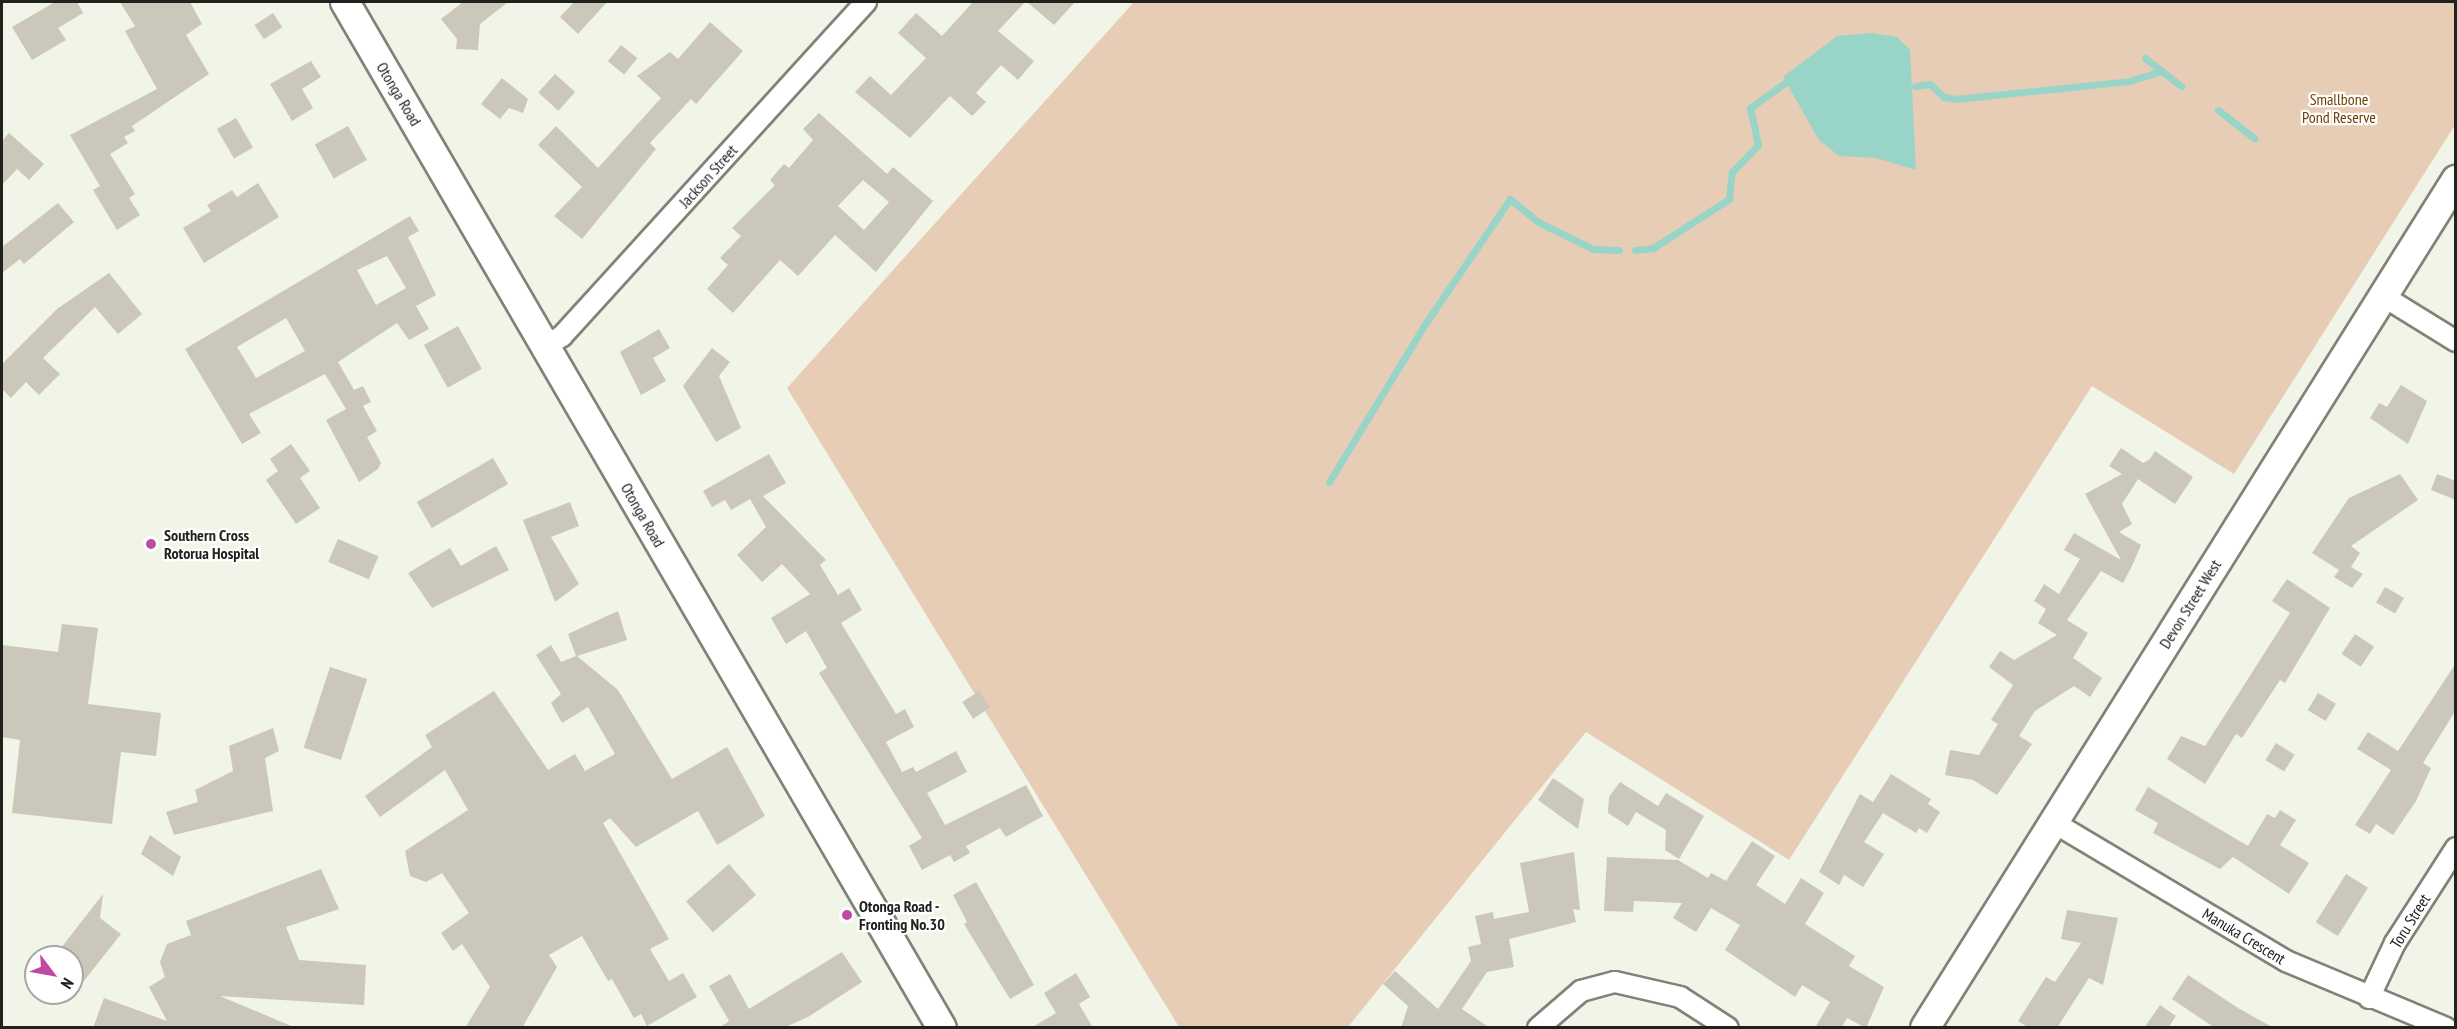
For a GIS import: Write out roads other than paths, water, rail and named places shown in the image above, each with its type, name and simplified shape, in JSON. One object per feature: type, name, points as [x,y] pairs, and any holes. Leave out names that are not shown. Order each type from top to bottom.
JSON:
[{"type":"street","name":"Otonga Road","points":[[345,2],[942,1028]]},
{"type":"street","name":"Jackson Street","points":[[545,346],[562,336],[866,2]]},
{"type":"street","name":"Devon Street West","points":[[1925,1028],[2456,180]]},
{"type":"street","points":[[2383,296],[2456,341]]},
{"type":"street","name":"Manuka Crescent","points":[[2054,822],[2286,961],[2446,1028]]},
{"type":"street","name":"Toru Street","points":[[2370,998],[2395,943],[2456,848]]},
{"type":"street","points":[[1538,1028],[1581,991],[1615,982],[1680,997],[1728,1028]]},
{"type":"water","points":[[1871,33],[1897,37],[1910,50],[1916,170],[1876,158],[1839,156],[1819,140],[1783,77],[1837,36]]},
{"type":"waterway","points":[[2145,58],[2181,86]]},
{"type":"waterway","points":[[1915,86],[1930,84],[1944,97],[1956,99],[2129,81],[2162,71]]},
{"type":"waterway","points":[[1635,250],[1653,248],[1729,199],[1732,172],[1758,145],[1750,108],[1786,82]]},
{"type":"waterway","points":[[2218,110],[2254,138]]},
{"type":"waterway","points":[[1329,482],[1425,324],[1510,199],[1540,223],[1593,249],[1619,250]]},
{"type":"place","name":"Southern Cross Rotorua Hospital","points":[[151,544]]},
{"type":"place","name":"Otonga Road - Fronting No.30","points":[[847,915]]},
{"type":"park label","name":"Smallbone Pond Reserve","points":[[2339,108]]}]
